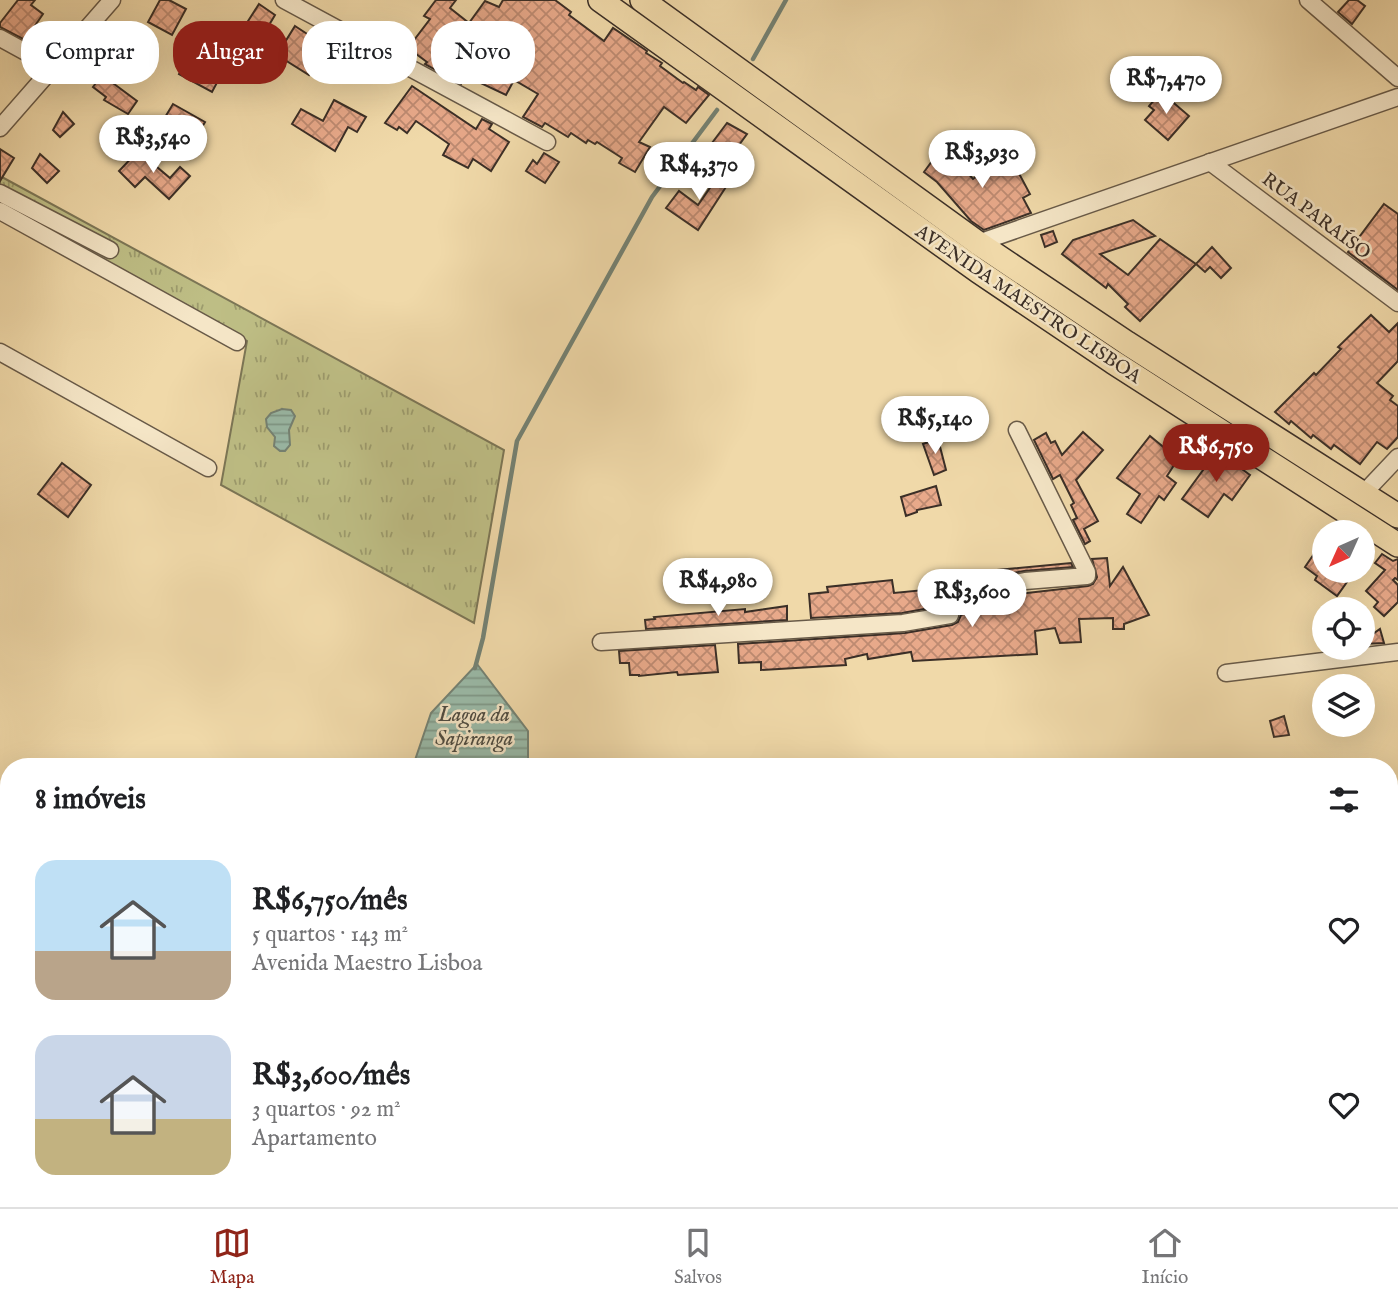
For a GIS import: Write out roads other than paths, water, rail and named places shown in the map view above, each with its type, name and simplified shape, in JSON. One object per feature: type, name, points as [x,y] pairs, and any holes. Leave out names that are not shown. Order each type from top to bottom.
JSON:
[{"type":"highway","name":"AVENIDA MAESTRO LISBOA","points":[[600,0],[978,271],[1398,545]]},
{"type":"highway","name":"AVENIDA MAESTRO LISBOA","points":[[642,0],[978,243],[1127,343],[1398,516]]},
{"type":"street","points":[[94,21],[112,0]]},
{"type":"street","points":[[284,0],[547,142]]},
{"type":"street","points":[[1308,0],[1398,78]]},
{"type":"street","points":[[0,38],[21,49]]},
{"type":"street","points":[[0,128],[38,84]]},
{"type":"street","points":[[978,243],[1398,97]]},
{"type":"street","name":"RUA PARAÍSO","points":[[1210,162],[1398,303]]},
{"type":"street","points":[[1,200],[110,250]]},
{"type":"street","points":[[1,200],[237,342]]},
{"type":"street","points":[[0,352],[208,468]]},
{"type":"street","points":[[601,642],[892,625],[950,615],[953,607],[996,592],[1006,585],[1087,576],[1017,430]]},
{"type":"street","points":[[1363,494],[1398,457]]},
{"type":"street","points":[[1226,673],[1398,652]]},
{"type":"water","points":[[282,409],[291,410],[295,416],[289,430],[290,445],[285,451],[274,446],[275,437],[267,427],[266,419],[271,413]]},
{"type":"water","name":"Lagoa da Sapiranga","points":[[477,664],[528,731],[528,758],[416,758],[431,713]]},
{"type":"waterway","points":[[753,59],[786,0]]},
{"type":"waterway","points":[[475,668],[483,638],[517,441],[652,197],[717,110]]}]
